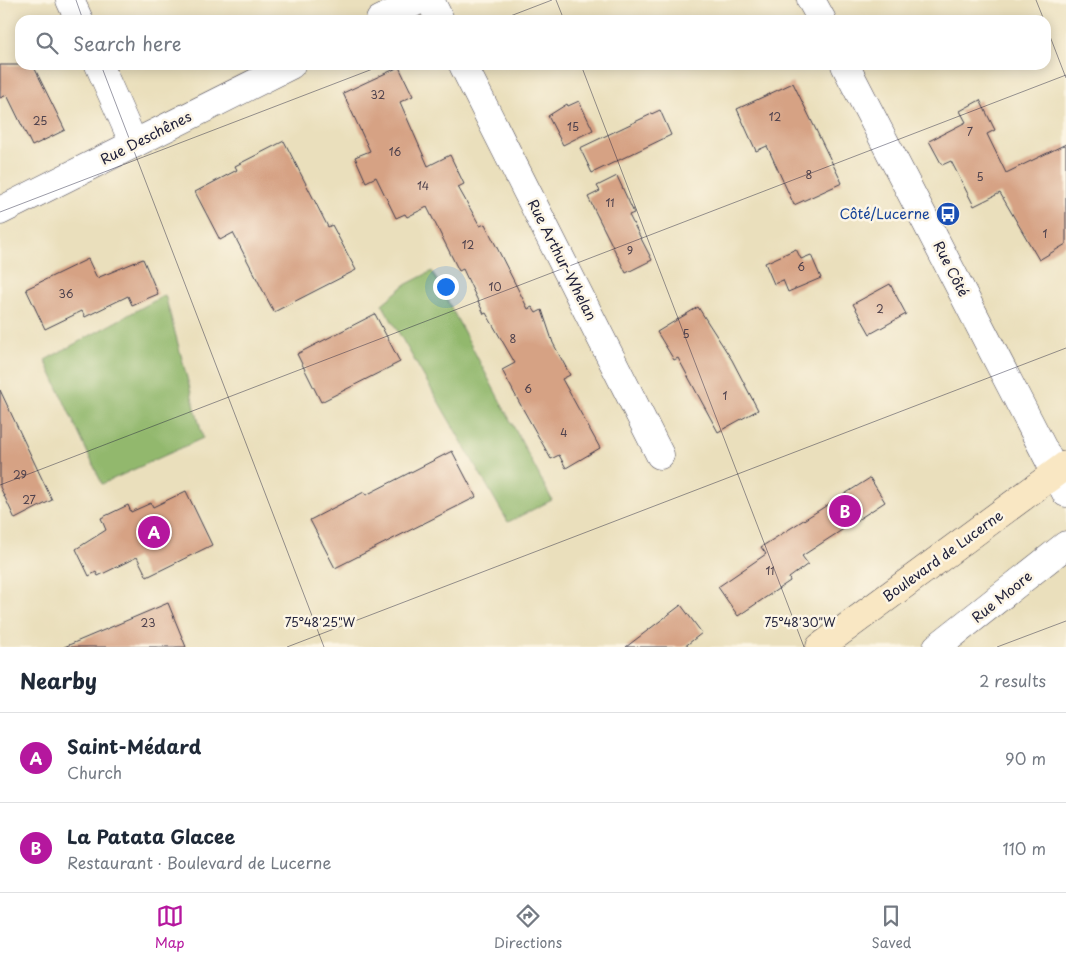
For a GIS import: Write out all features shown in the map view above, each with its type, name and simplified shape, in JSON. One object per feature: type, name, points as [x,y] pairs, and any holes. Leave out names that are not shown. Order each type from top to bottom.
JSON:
[{"type":"main road","name":"Boulevard de Lucerne","points":[[820,647],[1063,477]]},
{"type":"street","points":[[70,0],[77,15]]},
{"type":"street","points":[[390,15],[419,0]]},
{"type":"street","points":[[430,0],[438,15]]},
{"type":"street","points":[[812,0],[820,15]]},
{"type":"street","points":[[101,70],[134,144]]},
{"type":"street","name":"Rue Deschênes","points":[[0,211],[281,70]]},
{"type":"street","name":"Rue Arthur-Whelan","points":[[466,70],[660,455]]},
{"type":"street","name":"Rue Côté","points":[[848,70],[1063,477]]},
{"type":"street","name":"Rue Moore","points":[[937,647],[1066,545]]},
{"type":"green space","points":[[432,271],[552,500],[508,522],[382,304],[405,285]]},
{"type":"green space","points":[[165,295],[203,438],[102,484],[45,360]]},
{"type":"building","points":[[0,65],[15,65],[15,70],[35,70],[65,130],[32,146],[7,95],[0,98]]},
{"type":"building","points":[[393,70],[400,70],[413,96],[400,102],[428,166],[450,155],[464,184],[458,187],[480,226],[485,224],[528,309],[532,307],[536,313],[542,310],[553,343],[570,375],[562,379],[600,448],[566,468],[559,455],[551,459],[502,370],[515,363],[486,313],[484,314],[463,269],[459,271],[427,207],[407,217],[405,214],[396,218],[376,177],[366,182],[355,157],[370,151],[343,93]]},
{"type":"building","points":[[793,83],[842,183],[794,205],[767,146],[756,151],[737,109]]},
{"type":"building","points":[[980,100],[995,130],[987,134],[1006,173],[1066,144],[1066,244],[1039,260],[1000,193],[974,206],[951,161],[942,165],[929,141],[966,122],[960,111]]},
{"type":"building","points":[[579,101],[593,130],[563,145],[548,116],[567,104],[568,106]]},
{"type":"building","points":[[660,110],[671,135],[592,173],[580,148]]},
{"type":"building","points":[[284,141],[328,227],[332,225],[356,270],[274,312],[233,233],[220,240],[195,192],[237,170],[235,166]]},
{"type":"building","points":[[617,176],[634,213],[629,215],[652,260],[626,273],[588,197],[600,191],[597,186]]},
{"type":"building","points":[[796,249],[801,259],[811,255],[821,278],[788,292],[783,280],[774,284],[765,263]]},
{"type":"building","points":[[88,259],[97,278],[143,259],[158,294],[132,305],[128,296],[85,317],[82,311],[45,329],[26,289]]},
{"type":"building","points":[[890,284],[906,314],[870,334],[853,304]]},
{"type":"building","points":[[698,307],[732,360],[758,410],[718,432],[678,358],[674,360],[657,332]]},
{"type":"building","points":[[375,314],[400,362],[321,402],[297,354]]},
{"type":"building","points":[[0,390],[52,500],[15,519],[0,487]]},
{"type":"building","points":[[452,451],[476,497],[335,568],[310,520],[364,492],[366,495]]},
{"type":"building","points":[[870,478],[885,502],[802,556],[808,564],[789,578],[790,581],[738,616],[718,587],[766,554],[761,547]]},
{"type":"building","points":[[186,491],[212,545],[147,577],[137,557],[98,576],[96,572],[89,576],[76,549],[106,530],[101,518],[128,505],[131,512],[151,503],[153,507]]},
{"type":"building","points":[[168,603],[186,647],[64,647]]},
{"type":"building","points":[[681,605],[702,633],[684,647],[626,647]]},
{"type":"place","name":"Côté/Lucerne","points":[[948,214]]},
{"type":"place","name":"La Patata Glacee","points":[[845,511]]},
{"type":"place","name":"Saint-Médard","points":[[154,532]]}]
